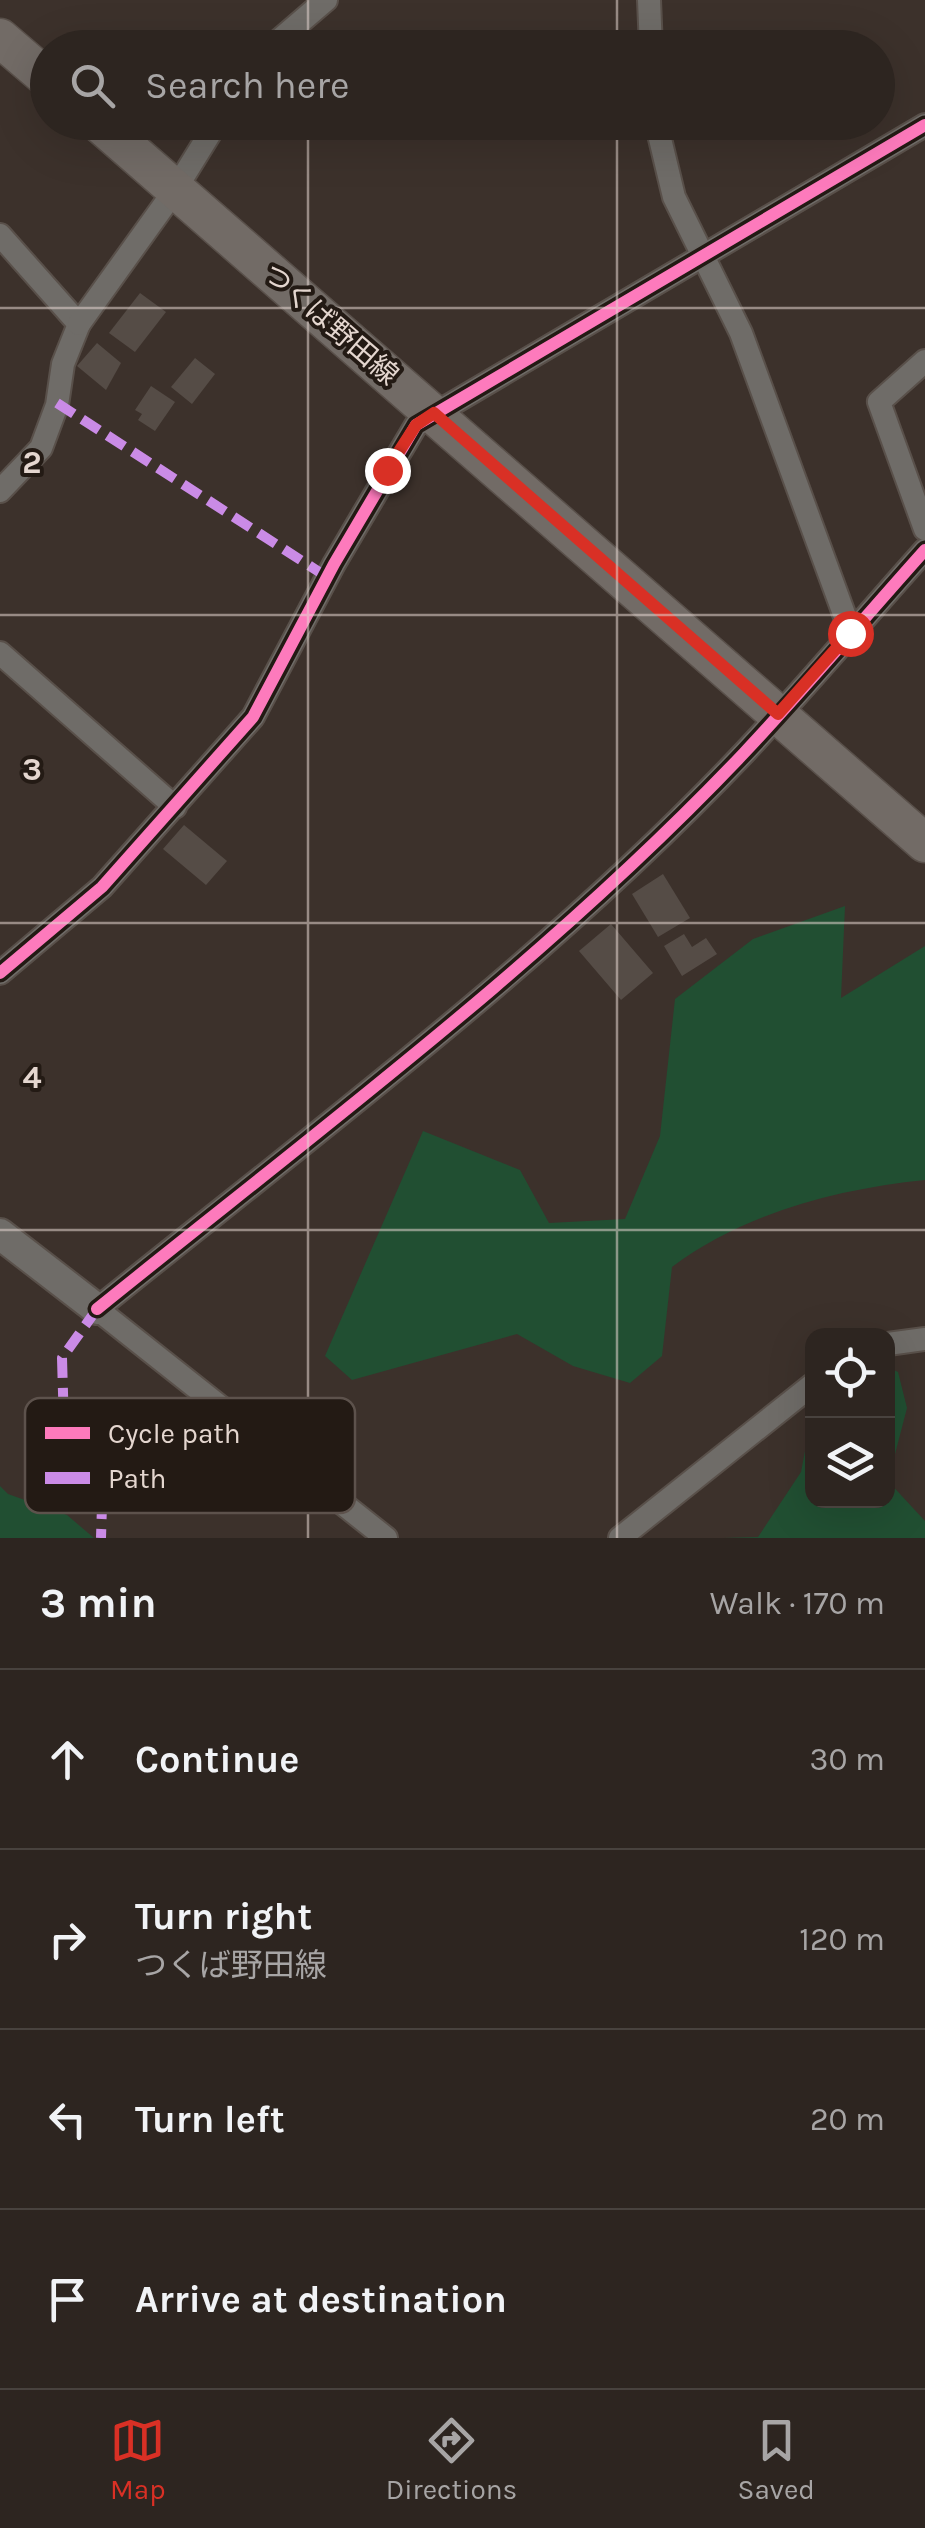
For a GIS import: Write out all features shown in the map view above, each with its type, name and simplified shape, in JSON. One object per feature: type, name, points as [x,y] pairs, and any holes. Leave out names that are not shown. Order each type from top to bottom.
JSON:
[{"type":"main road","points":[[0,38],[30,64]]},
{"type":"main road","name":"つくば野田線","points":[[119,140],[925,843]]},
{"type":"street","points":[[291,30],[326,0]]},
{"type":"street","points":[[649,0],[650,30]]},
{"type":"street","points":[[0,972],[102,887],[253,717],[387,470],[416,425],[925,125]]},
{"type":"street","points":[[0,490],[41,448],[57,405],[63,364],[79,324],[176,190],[206,140]]},
{"type":"street","points":[[660,140],[674,197],[706,255],[783,441],[850,633]]},
{"type":"street","points":[[0,235],[79,324]]},
{"type":"street","points":[[925,361],[879,402],[925,528]]},
{"type":"street","points":[[97,1308],[446,1027],[570,919],[743,754],[925,550]]},
{"type":"street","points":[[0,652],[175,808]]},
{"type":"street","points":[[0,1234],[210,1398]]},
{"type":"street","points":[[895,1343],[925,1339]]},
{"type":"street","points":[[620,1538],[805,1391]]},
{"type":"street","points":[[355,1513],[386,1538]]},
{"type":"green space","points":[[845,906],[841,998],[925,946],[925,1180],[825,1197],[760,1218],[672,1267],[662,1356],[630,1383],[573,1366],[517,1334],[352,1380],[325,1356],[423,1131],[520,1170],[549,1223],[625,1219],[660,1136],[675,999],[753,939]]},
{"type":"green space","points":[[895,1370],[907,1408],[895,1454]]},
{"type":"green space","points":[[805,1451],[805,1508],[895,1508],[895,1489],[925,1521],[925,1538],[723,1538],[758,1537],[801,1472]]},
{"type":"green space","points":[[0,1486],[8,1494],[25,1500],[25,1513],[67,1515],[94,1538],[0,1538]]},
{"type":"building","points":[[140,293],[166,312],[135,352],[109,333]]},
{"type":"building","points":[[97,343],[121,363],[106,390],[77,366]]},
{"type":"building","points":[[195,358],[215,374],[192,404],[171,387]]},
{"type":"building","points":[[151,386],[175,402],[155,431],[138,420],[142,414],[135,410]]},
{"type":"building","points":[[184,825],[227,861],[206,885],[163,849]]},
{"type":"building","points":[[663,874],[690,918],[658,937],[632,894]]},
{"type":"building","points":[[611,924],[653,973],[621,1000],[579,951]]},
{"type":"building","points":[[684,934],[692,947],[706,938],[717,954],[682,976],[664,946]]},
{"type":"marked path","points":[[57,403],[327,577]]},
{"type":"marked path","points":[[63,1398],[62,1358],[97,1309]]},
{"type":"marked path","points":[[101,1538],[102,1513]]},
{"type":"cycle path","points":[[0,973],[102,887],[253,717],[334,564],[416,425],[925,125]]},
{"type":"cycle path","points":[[97,1309],[430,1042],[592,902],[744,753],[925,550]]},
{"type":"route","points":[[387,470],[416,425],[434,413],[778,714],[850,633]]}]
